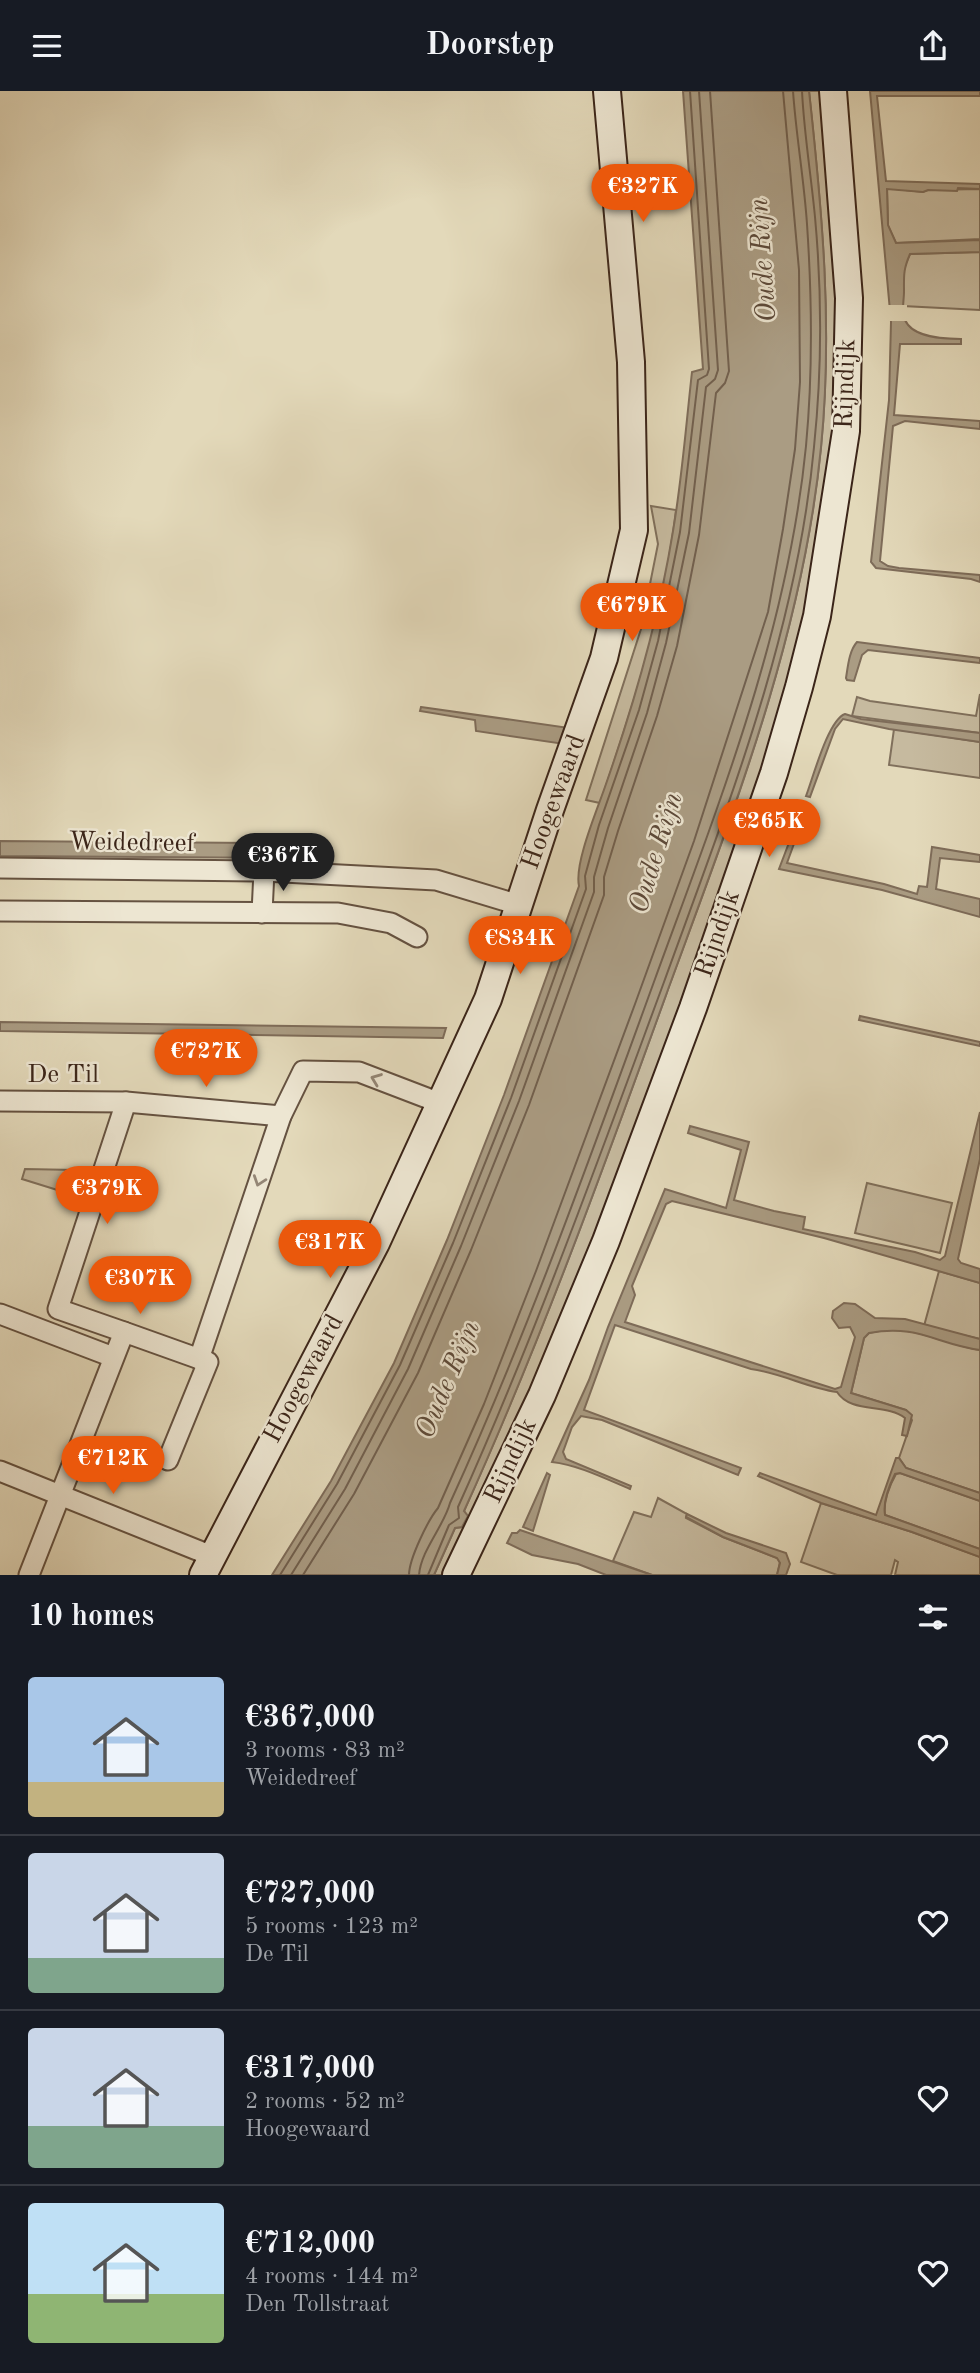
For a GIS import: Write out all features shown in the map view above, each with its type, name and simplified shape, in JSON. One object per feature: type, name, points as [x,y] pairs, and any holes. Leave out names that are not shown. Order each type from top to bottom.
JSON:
[{"type":"street","name":"Hoogewaard","points":[[208,1566],[376,1243],[488,999],[604,658],[634,530],[631,362],[607,91]]},
{"type":"street","name":"Rijndijk","points":[[457,1575],[542,1395],[607,1241],[693,1008],[774,773],[817,617],[846,431],[849,298],[833,91]]},
{"type":"street","name":"Weidedreef","points":[[0,868],[264,871],[436,880],[519,905]]},
{"type":"street","points":[[262,913],[264,871]]},
{"type":"street","points":[[0,911],[338,913],[391,923],[417,937]]},
{"type":"street","points":[[199,1359],[281,1117],[303,1071],[359,1072],[440,1103]]},
{"type":"street","name":"De Til","points":[[0,1101],[127,1102],[281,1117]]},
{"type":"street","name":"De Til","points":[[124,1332],[58,1309],[127,1102]]},
{"type":"street","points":[[0,1314],[113,1357]]},
{"type":"street","points":[[29,1575],[124,1332],[208,1362],[169,1460]]},
{"type":"street","points":[[0,1471],[60,1496],[208,1566]]},
{"type":"shaded area","points":[[809,91],[825,91],[844,307],[840,435],[812,634],[629,1157],[451,1575],[434,1575],[455,1528],[462,1527],[468,1516],[464,1511],[547,1315],[597,1183],[718,853],[763,720],[782,653],[812,517],[824,403],[824,269]]},
{"type":"shaded area","points":[[887,188],[923,192],[980,189],[980,239],[896,243],[888,226]]},
{"type":"shaded area","points":[[980,252],[980,310],[903,306],[903,270],[910,254]]},
{"type":"shaded area","points":[[651,506],[676,510],[671,548],[646,658],[600,803],[586,800],[641,629],[658,544]]},
{"type":"shaded area","points":[[980,694],[980,733],[852,716],[857,697],[976,716]]},
{"type":"shaded area","points":[[894,729],[980,742],[980,778],[889,765]]},
{"type":"shaded area","points":[[25,1169],[75,1170],[67,1193],[22,1179]]},
{"type":"shaded area","points":[[867,1183],[952,1203],[940,1253],[855,1233]]},
{"type":"shaded area","points":[[939,1271],[980,1283],[980,1339],[924,1326]]},
{"type":"shaded area","points":[[884,1330],[909,1331],[980,1350],[980,1493],[906,1468],[899,1458],[912,1420],[906,1410],[851,1393],[864,1338],[869,1333]]},
{"type":"shaded area","points":[[900,1473],[980,1501],[980,1549],[885,1515],[889,1489],[896,1474]]},
{"type":"shaded area","points":[[658,1498],[687,1514],[686,1518],[723,1537],[777,1558],[780,1562],[777,1575],[652,1575],[613,1561],[634,1512],[651,1517]]},
{"type":"shaded area","points":[[821,1503],[980,1557],[980,1575],[895,1575],[898,1562],[895,1560],[891,1575],[837,1575],[801,1562]]},
{"type":"water","name":"Oude Rijn","points":[[683,91],[809,91],[824,269],[824,402],[812,516],[782,653],[741,786],[622,1117],[547,1315],[464,1511],[468,1516],[462,1527],[455,1528],[434,1575],[272,1575],[331,1481],[394,1363],[447,1240],[504,1095],[579,886],[583,850],[617,753],[645,659],[661,596],[673,531],[692,372],[703,369]]},
{"type":"water","points":[[870,91],[980,91],[980,96],[877,96],[886,181],[980,184],[980,189],[958,188],[957,191],[887,189],[888,225],[896,243],[980,240],[980,252],[910,254],[904,277],[905,320],[915,331],[922,334],[961,339],[961,344],[900,344],[894,415],[980,421],[980,429],[905,421],[893,426],[880,561],[899,568],[980,575],[980,582],[876,568],[871,562],[889,400],[891,322]]},
{"type":"water","points":[[857,642],[980,658],[980,663],[868,650],[862,655],[854,681],[847,680],[849,659]]},
{"type":"water","points":[[421,707],[576,729],[571,745],[476,731],[475,720],[420,711]]},
{"type":"water","points":[[845,714],[861,719],[980,733],[980,742],[889,729],[843,719],[835,729],[810,797],[806,796],[827,738]]},
{"type":"water","points":[[803,806],[807,808],[787,863],[917,894],[919,886],[927,887],[932,847],[980,855],[980,862],[940,858],[936,889],[980,899],[980,917],[882,890],[779,869]]},
{"type":"water","points":[[0,841],[267,843],[277,858],[0,856]]},
{"type":"water","points":[[860,1016],[980,1042],[980,1046],[859,1020]]},
{"type":"water","points":[[0,1022],[446,1028],[443,1038],[0,1031]]},
{"type":"water","points":[[980,1112],[980,1159],[958,1259],[961,1263],[980,1269],[980,1283],[824,1238],[672,1201],[666,1204],[632,1286],[635,1295],[625,1322],[835,1389],[841,1387],[855,1337],[850,1327],[839,1328],[832,1318],[833,1311],[844,1303],[855,1304],[875,1318],[905,1319],[980,1339],[980,1350],[901,1331],[869,1333],[864,1338],[851,1393],[906,1410],[912,1415],[907,1436],[902,1435],[905,1418],[897,1413],[860,1406],[843,1399],[837,1392],[751,1369],[615,1325],[584,1410],[741,1468],[738,1475],[602,1420],[581,1416],[572,1427],[563,1452],[566,1459],[631,1486],[630,1489],[581,1469],[552,1462],[589,1380],[665,1189],[726,1208],[741,1150],[688,1133],[690,1126],[749,1142],[734,1200],[805,1217],[803,1229],[915,1252],[940,1260],[945,1256]]},
{"type":"water","points":[[896,1458],[899,1458],[906,1468],[980,1493],[980,1501],[900,1473],[895,1474],[889,1489],[885,1515],[980,1549],[980,1557],[821,1503],[758,1476],[760,1473],[876,1515]]},
{"type":"water","points":[[547,1473],[550,1475],[533,1531],[523,1527]]},
{"type":"water","points":[[687,1514],[726,1533],[786,1553],[790,1564],[786,1575],[777,1575],[780,1563],[777,1558],[723,1537],[686,1517]]},
{"type":"water","points":[[520,1530],[652,1575],[606,1575],[578,1564],[532,1555],[507,1543],[512,1533]]},
{"type":"pier","points":[[887,305],[907,305],[907,321],[888,321]]}]
